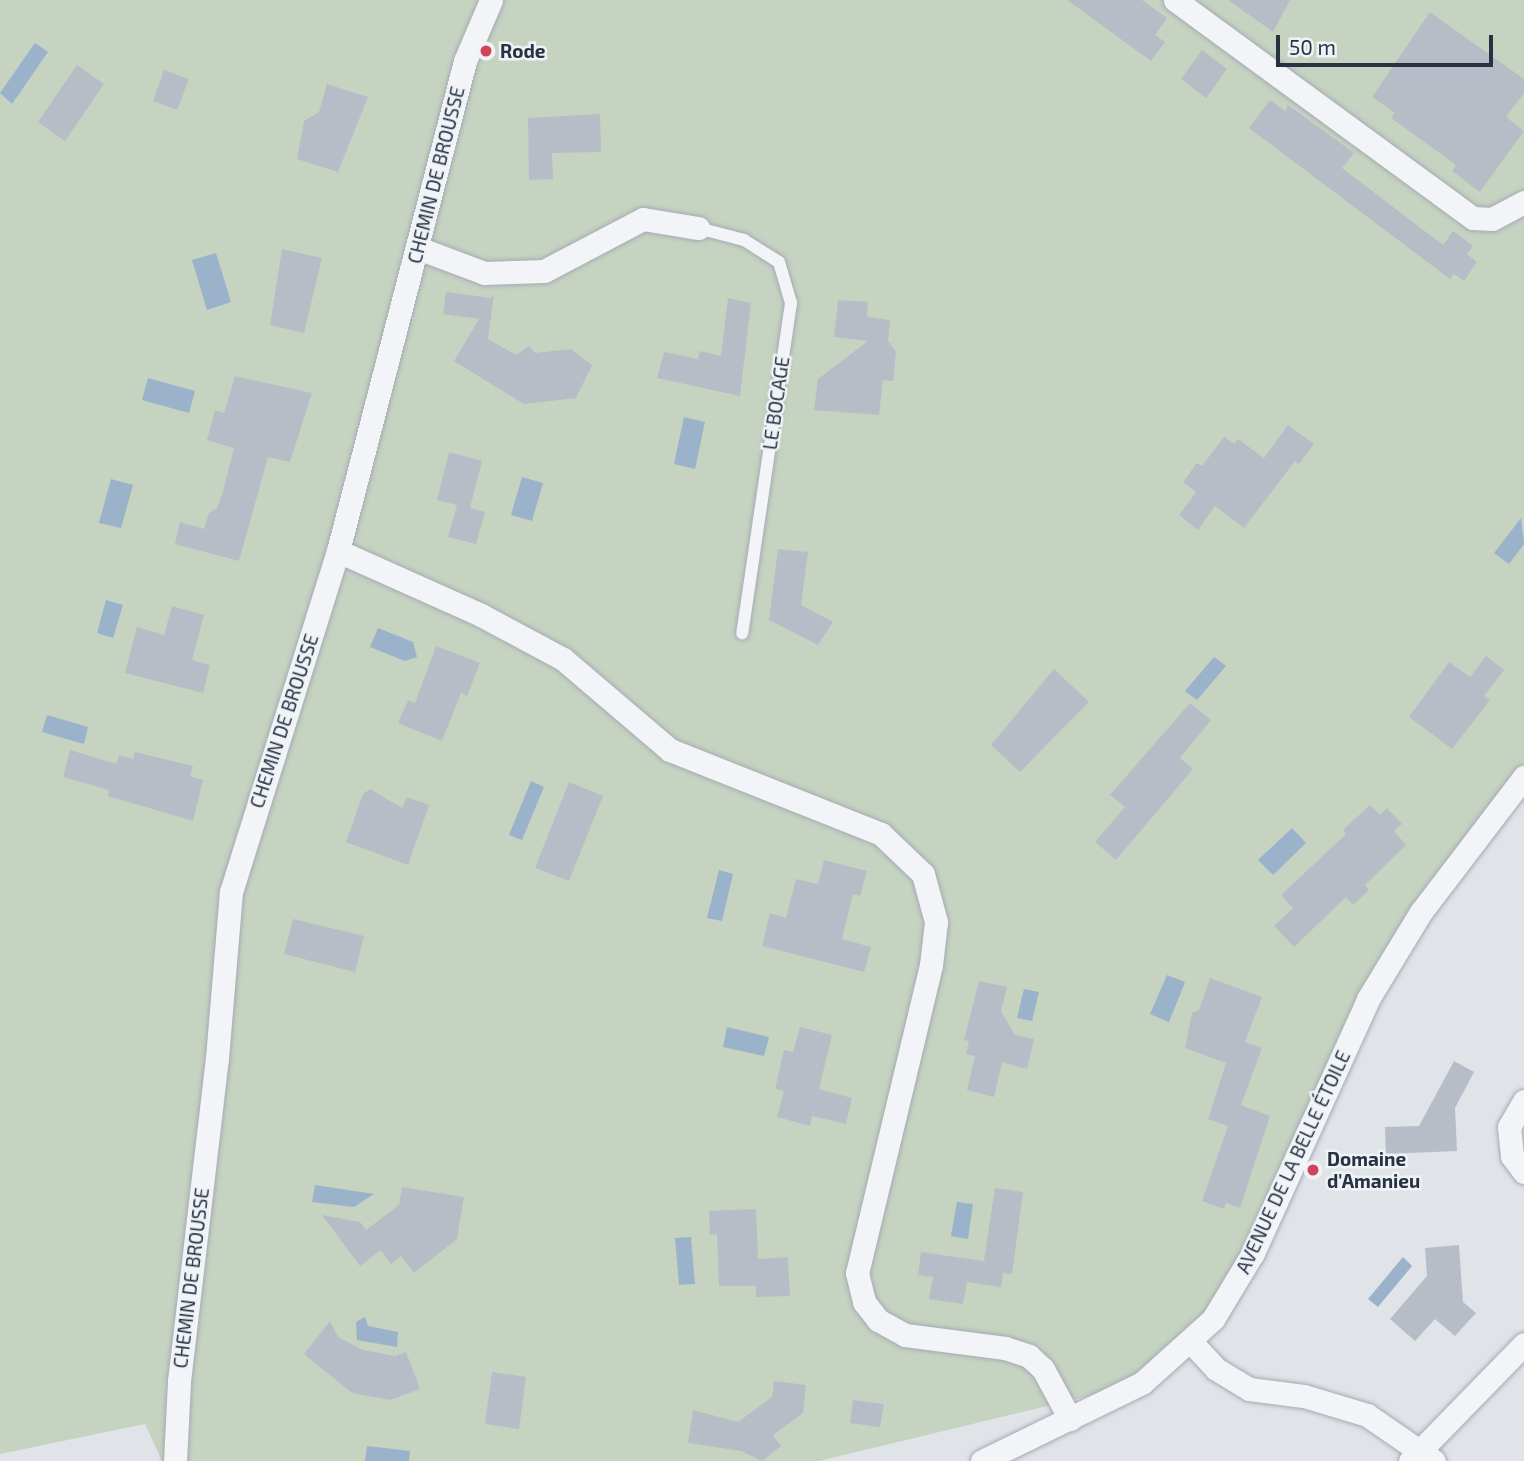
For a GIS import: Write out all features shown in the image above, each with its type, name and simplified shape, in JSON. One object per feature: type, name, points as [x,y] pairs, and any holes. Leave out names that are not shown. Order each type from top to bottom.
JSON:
[{"type":"street","name":"CHEMIN DE BROUSSE","points":[[175,1461],[179,1381],[217,1058],[231,892],[338,551],[465,61],[491,0]]},
{"type":"street","points":[[1175,0],[1473,218],[1492,219],[1524,202]]},
{"type":"street","points":[[418,248],[484,273],[544,271],[643,219],[698,228]]},
{"type":"street","points":[[338,551],[481,615],[563,659],[670,750],[881,834],[923,874],[936,922],[931,965],[858,1272],[864,1302],[878,1320],[905,1335],[1004,1348],[1029,1356],[1043,1369],[1070,1419]]},
{"type":"street","name":"AVENUE DE LA BELLE ÉTOILE","points":[[982,1461],[1136,1387],[1192,1343],[1226,1300],[1254,1253],[1368,999],[1421,912],[1524,777]]},
{"type":"street","points":[[1524,1101],[1509,1127],[1512,1156],[1524,1172]]},
{"type":"street","points":[[1192,1343],[1216,1369],[1249,1389],[1304,1396],[1367,1415],[1422,1457],[1524,1344]]},
{"type":"lane","name":"LE BOCAGE","points":[[698,228],[744,240],[779,262],[791,303],[742,633]]},
{"type":"green space","points":[[0,0],[1524,0],[1524,777],[1421,912],[1213,1319],[1142,1383],[819,1461],[162,1461],[145,1424],[0,1454]]},
{"type":"water","points":[[35,43],[48,52],[12,104],[0,93]]},
{"type":"water","points":[[216,253],[231,302],[207,310],[192,260]]},
{"type":"water","points":[[148,378],[195,391],[189,413],[142,400]]},
{"type":"water","points":[[684,417],[705,422],[695,469],[674,464]]},
{"type":"water","points":[[522,477],[543,483],[532,521],[511,515]]},
{"type":"water","points":[[111,479],[133,485],[121,528],[99,523]]},
{"type":"water","points":[[1521,518],[1524,544],[1509,564],[1494,553]]},
{"type":"water","points":[[106,600],[123,605],[113,638],[97,633]]},
{"type":"water","points":[[378,628],[413,642],[417,657],[405,661],[370,647]]},
{"type":"water","points":[[1214,657],[1226,666],[1197,700],[1185,691]]},
{"type":"water","points":[[47,715],[88,727],[84,744],[42,732]]},
{"type":"water","points":[[531,781],[544,787],[522,840],[509,835]]},
{"type":"water","points":[[1292,828],[1306,843],[1273,875],[1258,860]]},
{"type":"water","points":[[719,870],[733,874],[722,921],[707,918]]},
{"type":"water","points":[[1167,975],[1185,982],[1169,1022],[1150,1014]]},
{"type":"water","points":[[1024,989],[1039,992],[1032,1021],[1017,1018]]},
{"type":"water","points":[[727,1027],[769,1037],[764,1056],[723,1047]]},
{"type":"water","points":[[315,1185],[374,1194],[354,1207],[312,1202]]},
{"type":"water","points":[[957,1202],[973,1204],[968,1239],[951,1236]]},
{"type":"water","points":[[691,1237],[695,1284],[679,1285],[675,1238]]},
{"type":"water","points":[[1403,1257],[1412,1266],[1378,1307],[1368,1299]]},
{"type":"water","points":[[365,1317],[368,1326],[398,1332],[397,1347],[357,1340],[356,1322]]},
{"type":"water","points":[[367,1446],[410,1451],[409,1461],[365,1461]]},
{"type":"building","points":[[1067,0],[1142,0],[1167,18],[1155,35],[1165,42],[1151,61]]},
{"type":"building","points":[[1228,0],[1290,0],[1273,32]]},
{"type":"building","points":[[1430,12],[1524,79],[1524,93],[1506,117],[1524,131],[1480,192],[1452,171],[1456,165],[1391,118],[1395,113],[1372,97]]},
{"type":"building","points":[[1202,50],[1227,69],[1206,98],[1181,79]]},
{"type":"building","points":[[77,65],[104,84],[65,141],[38,122]]},
{"type":"building","points":[[164,70],[189,79],[177,110],[153,101]]},
{"type":"building","points":[[327,84],[368,97],[338,172],[297,159],[304,121],[319,112]]},
{"type":"building","points":[[1270,100],[1285,111],[1288,105],[1354,153],[1342,168],[1443,245],[1453,231],[1473,246],[1467,254],[1477,262],[1464,281],[1454,274],[1450,279],[1249,128]]},
{"type":"building","points":[[600,114],[601,152],[552,153],[553,179],[529,180],[528,118]]},
{"type":"building","points":[[282,249],[322,258],[304,333],[270,325]]},
{"type":"building","points":[[446,292],[491,298],[494,294],[488,339],[516,355],[529,346],[535,353],[571,349],[592,365],[576,398],[524,404],[454,361],[479,319],[443,314]]},
{"type":"building","points":[[728,298],[751,303],[740,396],[657,378],[664,352],[698,359],[700,351],[721,356]]},
{"type":"building","points":[[838,300],[868,302],[867,317],[890,320],[888,341],[896,352],[893,381],[883,380],[879,415],[814,410],[818,379],[868,341],[834,337]]},
{"type":"building","points":[[235,376],[312,393],[290,462],[268,457],[239,561],[175,544],[180,522],[204,529],[209,513],[217,508],[222,495],[234,448],[207,440],[215,410],[224,413]]},
{"type":"building","points":[[1288,425],[1314,444],[1299,464],[1295,461],[1244,528],[1215,506],[1198,530],[1179,515],[1196,492],[1183,482],[1197,463],[1202,466],[1224,437],[1234,444],[1238,439],[1264,458]]},
{"type":"building","points":[[449,452],[482,461],[470,508],[485,512],[476,544],[448,537],[457,505],[437,500]]},
{"type":"building","points":[[778,549],[808,552],[801,605],[833,622],[818,645],[769,620]]},
{"type":"building","points":[[172,606],[204,615],[192,660],[210,665],[203,693],[125,673],[137,627],[164,635]]},
{"type":"building","points":[[436,646],[480,663],[467,696],[461,693],[442,741],[398,723],[408,700],[415,703]]},
{"type":"building","points":[[1486,656],[1504,670],[1484,696],[1490,700],[1452,749],[1409,717],[1449,662],[1470,677]]},
{"type":"building","points":[[1054,669],[1089,702],[1020,772],[991,745]]},
{"type":"building","points":[[1190,703],[1211,720],[1180,758],[1193,769],[1116,860],[1095,842],[1125,807],[1110,795]]},
{"type":"building","points":[[70,750],[116,764],[119,755],[133,759],[135,752],[193,766],[190,776],[203,780],[193,821],[108,796],[109,790],[63,777]]},
{"type":"building","points":[[569,782],[603,796],[569,881],[535,868]]},
{"type":"building","points":[[370,789],[402,808],[407,797],[429,805],[408,865],[346,842],[363,794]]},
{"type":"building","points":[[1370,805],[1380,815],[1387,808],[1402,824],[1394,831],[1406,845],[1365,885],[1369,890],[1353,905],[1346,897],[1294,947],[1274,926],[1293,908],[1281,895],[1346,834],[1343,830]]},
{"type":"building","points":[[824,860],[867,871],[860,896],[853,894],[842,939],[871,947],[864,972],[762,946],[770,913],[786,918],[796,879],[818,884]]},
{"type":"building","points":[[293,919],[364,936],[355,972],[284,954]]},
{"type":"building","points":[[1210,978],[1262,997],[1245,1042],[1262,1048],[1241,1105],[1270,1116],[1240,1208],[1226,1203],[1224,1209],[1202,1201],[1228,1126],[1208,1119],[1226,1063],[1185,1048],[1192,1013],[1199,1010]]},
{"type":"building","points":[[979,981],[1007,987],[1001,1011],[1015,1035],[1034,1039],[1027,1069],[1002,1062],[994,1097],[967,1090],[975,1056],[966,1054],[969,1041],[964,1040]]},
{"type":"building","points":[[800,1027],[832,1035],[819,1089],[852,1098],[846,1124],[812,1116],[810,1126],[777,1117],[784,1091],[775,1089],[784,1050],[793,1052]]},
{"type":"building","points":[[1454,1061],[1474,1072],[1455,1108],[1457,1151],[1386,1154],[1385,1127],[1419,1126]]},
{"type":"building","points":[[402,1187],[464,1197],[457,1239],[414,1273],[401,1256],[391,1264],[381,1250],[360,1266],[322,1215],[360,1222],[366,1230],[399,1205]]},
{"type":"building","points":[[995,1188],[1023,1192],[1012,1274],[1003,1273],[1001,1287],[967,1282],[963,1304],[929,1299],[933,1277],[918,1275],[921,1252],[984,1261]]},
{"type":"building","points":[[756,1209],[758,1259],[788,1257],[790,1296],[756,1297],[756,1286],[719,1286],[717,1234],[710,1235],[709,1211]]},
{"type":"building","points":[[1459,1245],[1463,1302],[1476,1313],[1455,1336],[1435,1319],[1415,1341],[1390,1319],[1427,1276],[1425,1248]]},
{"type":"building","points":[[330,1321],[338,1337],[363,1350],[395,1356],[406,1352],[420,1389],[390,1400],[352,1393],[304,1354]]},
{"type":"building","points":[[492,1372],[526,1377],[519,1429],[485,1424]]},
{"type":"building","points":[[774,1381],[806,1385],[803,1413],[773,1435],[781,1446],[762,1461],[741,1451],[688,1443],[693,1410],[738,1422],[772,1397]]},
{"type":"building","points":[[853,1400],[884,1404],[880,1427],[850,1423]]},
{"type":"place","name":"Rode","points":[[486,51]]},
{"type":"place","name":"Domaine d'Amanieu","points":[[1313,1170]]}]
